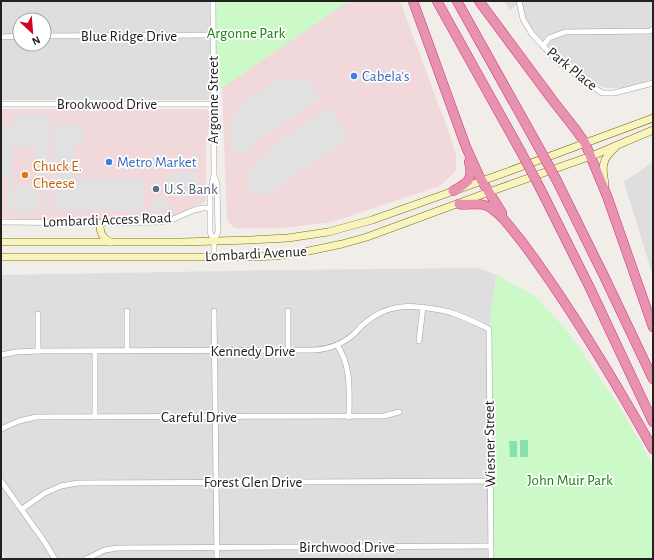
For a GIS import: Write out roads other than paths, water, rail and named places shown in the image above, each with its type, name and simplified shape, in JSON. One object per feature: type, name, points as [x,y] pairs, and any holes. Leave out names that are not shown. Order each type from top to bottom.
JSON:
[{"type":"highway","points":[[413,1],[466,147],[482,181],[514,232]]},
{"type":"highway","points":[[437,1],[540,188],[653,422]]},
{"type":"highway","points":[[457,1],[557,181],[653,379]]},
{"type":"highway","points":[[479,1],[585,143],[607,196],[653,327]]},
{"type":"highway","points":[[453,191],[466,183],[471,176],[471,168],[466,147]]},
{"type":"highway","points":[[459,204],[481,204],[488,206],[500,215],[514,232],[539,264],[566,303],[653,449]]},
{"type":"main road","name":"Lombardi Avenue","points":[[1,242],[278,239],[332,231],[372,220],[653,118]]},
{"type":"main road","points":[[607,196],[603,171],[604,160],[610,152],[620,145],[653,130]]},
{"type":"main road","name":"Lombardi Avenue","points":[[1,258],[275,256],[304,252],[331,247],[367,237],[620,145]]},
{"type":"main road","points":[[90,242],[100,232],[100,223]]},
{"type":"main road","points":[[100,232],[111,242]]},
{"type":"street","name":"Argonne Street","points":[[213,1],[214,175],[210,195],[210,232],[214,240]]},
{"type":"street","name":"Park Place","points":[[519,1],[523,19],[532,34],[558,62],[602,93],[614,93],[653,83]]},
{"type":"street","points":[[543,46],[550,38],[564,32],[650,31],[653,29]]},
{"type":"street","name":"Blue Ridge Drive","points":[[52,36],[213,35]]},
{"type":"street","points":[[1,36],[12,36]]},
{"type":"street","name":"Brookwood Drive","points":[[1,104],[214,104]]},
{"type":"street","name":"Argonne Street","points":[[214,175],[217,184],[218,224],[218,232],[214,240],[214,257]]},
{"type":"street","name":"Lombardi Access Road","points":[[1,222],[159,222],[171,220],[194,210],[210,208]]},
{"type":"street","name":"Kennedy Drive","points":[[1,355],[16,352],[38,351],[320,350],[337,345],[353,335],[364,323],[380,312],[396,307],[409,306],[451,312],[489,329]]},
{"type":"street","points":[[419,341],[423,307]]},
{"type":"street","points":[[127,311],[127,351]]},
{"type":"street","points":[[214,311],[217,559]]},
{"type":"street","points":[[288,311],[288,351]]},
{"type":"street","points":[[38,314],[38,351]]},
{"type":"street","name":"Wiesner Street","points":[[489,329],[491,559]]},
{"type":"street","points":[[337,345],[347,366],[349,382],[349,416]]},
{"type":"street","points":[[95,351],[96,417]]},
{"type":"street","name":"Careful Drive","points":[[1,429],[19,420],[36,417],[384,416],[399,412]]},
{"type":"street","points":[[1,480],[55,559]]},
{"type":"street","name":"Forest Glen Drive","points":[[22,509],[45,493],[61,486],[78,483],[491,481]]},
{"type":"street","name":"Birchwood Drive","points":[[86,559],[105,550],[118,548],[491,546]]},
{"type":"place","name":"Cabela's","points":[[354,76]]},
{"type":"place","name":"Metro Market","points":[[109,162]]},
{"type":"place","name":"Chuck E. Cheese","points":[[25,175]]},
{"type":"place","name":"U.S. Bank","points":[[156,189]]},
{"type":"park label","name":"Argonne Park","points":[[246,33]]},
{"type":"park label","name":"John Muir Park","points":[[570,480]]}]
